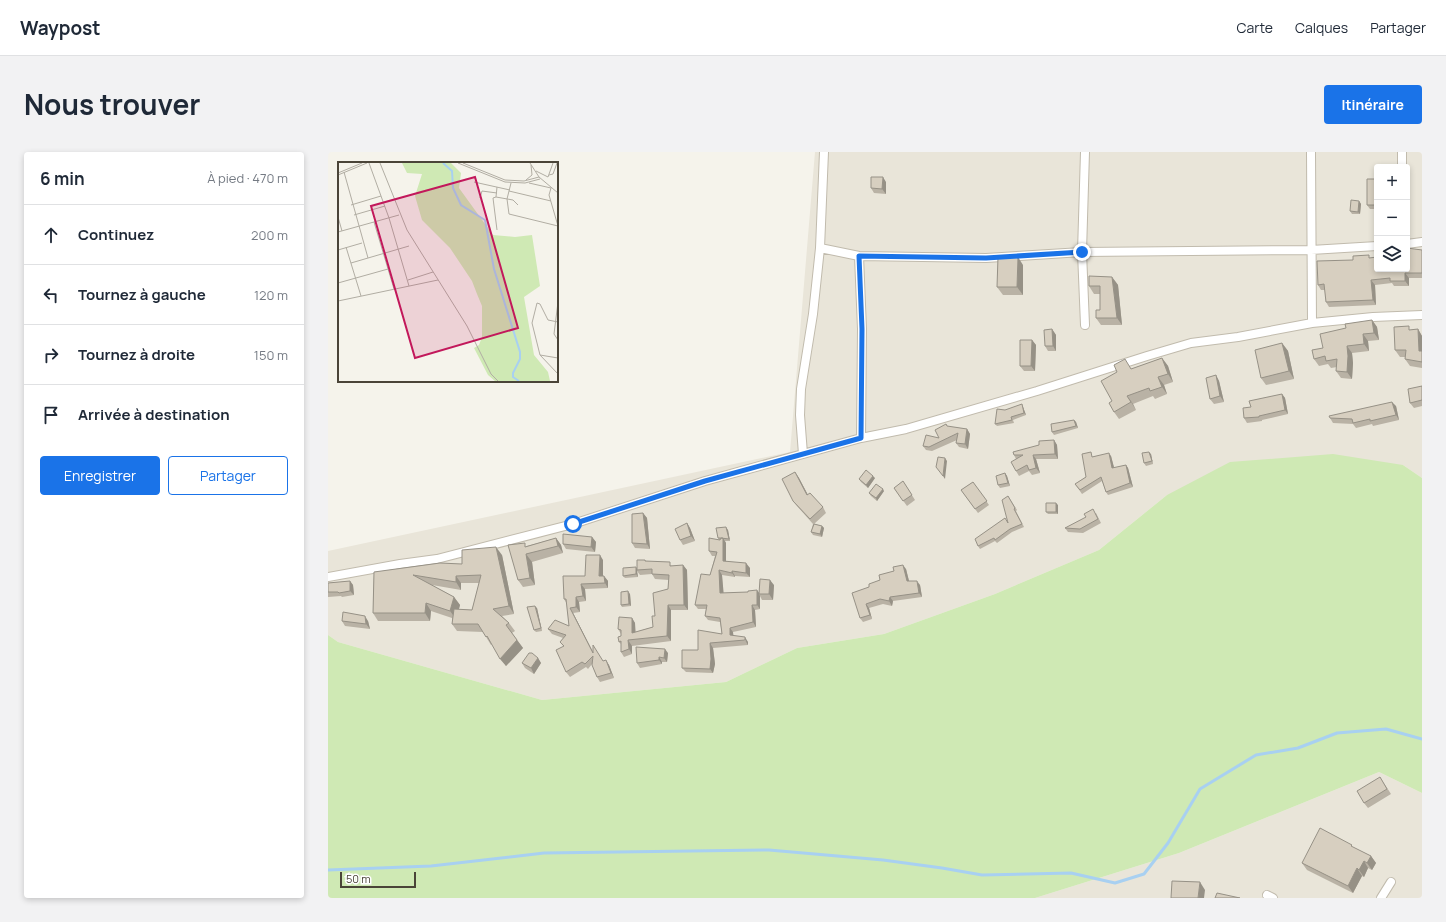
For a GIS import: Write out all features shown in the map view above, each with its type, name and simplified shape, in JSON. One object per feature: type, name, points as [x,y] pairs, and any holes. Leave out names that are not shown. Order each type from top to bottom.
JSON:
[{"type":"street","points":[[803,454],[800,415],[801,389],[813,314],[820,248],[824,152]]},
{"type":"street","points":[[1085,152],[1082,252],[1085,325]]},
{"type":"street","points":[[1311,152],[1312,323]]},
{"type":"street","points":[[1402,152],[1402,164]]},
{"type":"street","points":[[1410,244],[1422,242]]},
{"type":"street","points":[[820,248],[859,256],[986,258],[1082,252],[1311,250],[1374,246]]},
{"type":"street","points":[[859,256],[862,329],[861,438]]},
{"type":"street","points":[[328,577],[400,564],[437,560],[558,528],[705,481],[861,438],[906,429],[1037,391],[1191,343],[1238,337],[1312,323],[1422,314]]},
{"type":"street","points":[[1381,898],[1391,882]]},
{"type":"shaded area","points":[[815,152],[1422,152],[1422,478],[1403,465],[1167,495],[1099,550],[995,594],[884,634],[797,648],[726,682],[542,700],[338,642],[328,635],[328,551],[790,452]]},
{"type":"shaded area","points":[[1379,772],[1422,793],[1422,898],[1035,898],[1179,853]]},
{"type":"green space","points":[[1333,454],[1403,465],[1422,478],[1422,793],[1379,772],[1179,853],[1035,898],[328,898],[328,635],[338,642],[542,700],[726,682],[797,648],[884,634],[995,594],[1099,550],[1167,495],[1230,462]]},
{"type":"building","points":[[871,177],[883,177],[882,189],[871,188]]},
{"type":"building","points":[[1367,179],[1374,179],[1374,205],[1367,205]]},
{"type":"building","points":[[1351,200],[1359,201],[1358,212],[1350,211]]},
{"type":"building","points":[[1410,248],[1422,250],[1422,273],[1405,273],[1405,281],[1390,281],[1390,278],[1371,280],[1373,300],[1326,302],[1324,284],[1318,285],[1317,261],[1353,260],[1353,256],[1369,255],[1369,258],[1374,257],[1374,272],[1410,272]]},
{"type":"building","points":[[998,257],[1018,257],[1017,287],[997,287]]},
{"type":"building","points":[[1089,276],[1112,277],[1117,318],[1096,318],[1096,310],[1100,310],[1100,286],[1089,286]]},
{"type":"building","points":[[1372,320],[1374,333],[1363,334],[1364,344],[1347,346],[1347,372],[1336,371],[1337,359],[1326,361],[1325,356],[1314,359],[1312,350],[1323,348],[1320,334],[1346,328],[1345,324]]},
{"type":"building","points":[[1409,326],[1409,330],[1418,329],[1419,351],[1422,351],[1422,362],[1405,359],[1406,350],[1395,350],[1394,327]]},
{"type":"building","points":[[1052,329],[1053,346],[1045,346],[1044,330]]},
{"type":"building","points":[[1020,340],[1032,340],[1031,366],[1020,366]]},
{"type":"building","points":[[1282,343],[1289,371],[1261,378],[1255,350]]},
{"type":"building","points":[[1162,358],[1168,374],[1158,377],[1162,387],[1150,391],[1149,388],[1127,396],[1131,402],[1114,412],[1109,403],[1112,401],[1101,381],[1117,372],[1114,365],[1125,359],[1131,369]]},
{"type":"building","points":[[1216,375],[1220,396],[1210,399],[1206,378]]},
{"type":"building","points":[[1422,386],[1422,400],[1410,403],[1408,389]]},
{"type":"building","points":[[1282,394],[1285,410],[1259,417],[1244,418],[1243,408],[1251,407],[1249,401]]},
{"type":"building","points":[[1392,402],[1396,415],[1370,421],[1370,419],[1353,423],[1352,419],[1330,418],[1329,416]]},
{"type":"building","points":[[1022,404],[1024,413],[1011,417],[1012,420],[995,424],[997,409],[1005,410]]},
{"type":"building","points":[[1074,420],[1076,426],[1052,432],[1051,424]]},
{"type":"building","points":[[946,424],[947,426],[967,429],[965,444],[956,443],[958,433],[929,447],[923,446],[926,435],[939,438],[935,430]]},
{"type":"building","points":[[1054,440],[1055,454],[1033,455],[1036,468],[1029,470],[1027,465],[1016,471],[1011,462],[1023,455],[1014,455],[1013,452],[1039,445],[1039,441]]},
{"type":"building","points":[[1091,452],[1092,457],[1109,453],[1112,468],[1126,465],[1130,483],[1106,492],[1101,477],[1080,490],[1075,484],[1086,477],[1082,454]]},
{"type":"building","points":[[1149,452],[1152,461],[1144,463],[1142,453]]},
{"type":"building","points":[[938,457],[945,458],[943,476],[936,467]]},
{"type":"building","points":[[866,470],[873,476],[866,485],[859,479]]},
{"type":"building","points":[[795,472],[807,495],[810,493],[823,507],[810,519],[793,501],[782,479]]},
{"type":"building","points":[[1005,473],[1008,483],[998,485],[996,476]]},
{"type":"building","points":[[903,481],[912,495],[903,501],[894,488]]},
{"type":"building","points":[[973,482],[987,501],[975,509],[961,490]]},
{"type":"building","points":[[876,484],[883,489],[876,498],[869,493]]},
{"type":"building","points":[[1008,496],[1022,524],[1010,529],[995,540],[994,538],[978,546],[975,539],[1005,518],[1008,523],[1002,500]]},
{"type":"building","points":[[1046,503],[1056,503],[1056,512],[1046,512]]},
{"type":"building","points":[[1093,509],[1098,519],[1080,529],[1065,528],[1086,517],[1084,514]]},
{"type":"building","points":[[643,513],[647,544],[632,543],[632,514]]},
{"type":"building","points":[[687,523],[691,536],[680,540],[675,529]]},
{"type":"building","points":[[814,524],[822,526],[820,534],[811,532]]},
{"type":"building","points":[[726,527],[729,539],[718,538],[716,528]]},
{"type":"building","points":[[563,534],[592,537],[591,547],[563,544]]},
{"type":"building","points":[[556,538],[558,546],[526,554],[530,578],[518,580],[508,545],[525,543],[525,547]]},
{"type":"building","points":[[709,538],[720,540],[723,538],[723,561],[746,563],[746,573],[732,571],[732,573],[719,570],[720,593],[748,592],[757,590],[757,605],[752,605],[753,622],[730,628],[730,635],[745,637],[745,640],[710,643],[710,669],[682,668],[682,650],[698,650],[698,630],[722,634],[720,618],[705,616],[707,605],[695,605],[701,574],[710,575],[717,552],[709,551]]},
{"type":"building","points":[[496,547],[509,606],[493,609],[509,623],[506,625],[517,640],[500,659],[487,636],[486,637],[478,624],[452,624],[454,609],[472,610],[481,575],[456,576],[456,582],[413,575],[454,597],[450,611],[426,603],[425,613],[373,613],[374,572],[440,563],[462,564],[462,550]]},
{"type":"building","points":[[586,555],[600,555],[599,576],[604,576],[605,583],[581,584],[583,596],[576,597],[576,607],[570,608],[593,653],[593,645],[603,661],[606,660],[611,673],[597,677],[592,665],[593,656],[585,664],[582,662],[566,672],[556,650],[564,646],[560,642],[566,635],[548,629],[555,620],[569,626],[566,599],[564,599],[563,576],[585,576]]},
{"type":"building","points":[[637,560],[670,562],[670,566],[683,565],[684,605],[668,605],[667,636],[628,640],[629,649],[621,652],[621,641],[619,642],[618,637],[621,636],[621,630],[618,629],[619,617],[632,618],[632,633],[653,627],[652,616],[655,616],[653,593],[668,589],[669,575],[652,574],[652,569],[637,570]]},
{"type":"building","points":[[903,565],[907,581],[917,581],[919,593],[890,597],[889,601],[880,599],[866,604],[870,615],[860,618],[852,593],[869,587],[869,584],[880,580],[879,575],[894,571],[893,567]]},
{"type":"building","points":[[636,567],[636,574],[623,576],[623,568]]},
{"type":"building","points":[[760,579],[770,580],[769,594],[759,594]]},
{"type":"building","points":[[350,581],[350,591],[339,593],[328,592],[328,583]]},
{"type":"building","points":[[628,591],[629,604],[621,605],[621,592]]},
{"type":"building","points":[[535,606],[541,628],[534,630],[527,607]]},
{"type":"building","points":[[343,612],[365,616],[366,624],[342,621]]},
{"type":"building","points":[[636,647],[665,649],[664,658],[659,657],[659,660],[637,663]]},
{"type":"building","points":[[529,653],[532,653],[538,658],[531,668],[522,663]]},
{"type":"building","points":[[1380,777],[1387,789],[1364,803],[1357,791]]},
{"type":"building","points":[[1320,828],[1371,856],[1367,863],[1364,861],[1359,870],[1357,868],[1348,886],[1302,863]]},
{"type":"building","points":[[1172,881],[1200,882],[1198,898],[1171,898]]},
{"type":"building","points":[[1217,893],[1240,898],[1215,898]]},
{"type":"waterway","points":[[328,870],[431,866],[544,853],[769,850],[883,860],[982,875],[1071,873],[1115,883],[1144,874],[1168,843],[1200,789],[1256,755],[1298,748],[1337,733],[1386,729],[1422,739]]},
{"type":"route","points":[[573,524],[705,481],[861,438],[862,329],[859,256],[986,258],[1082,252]]}]
